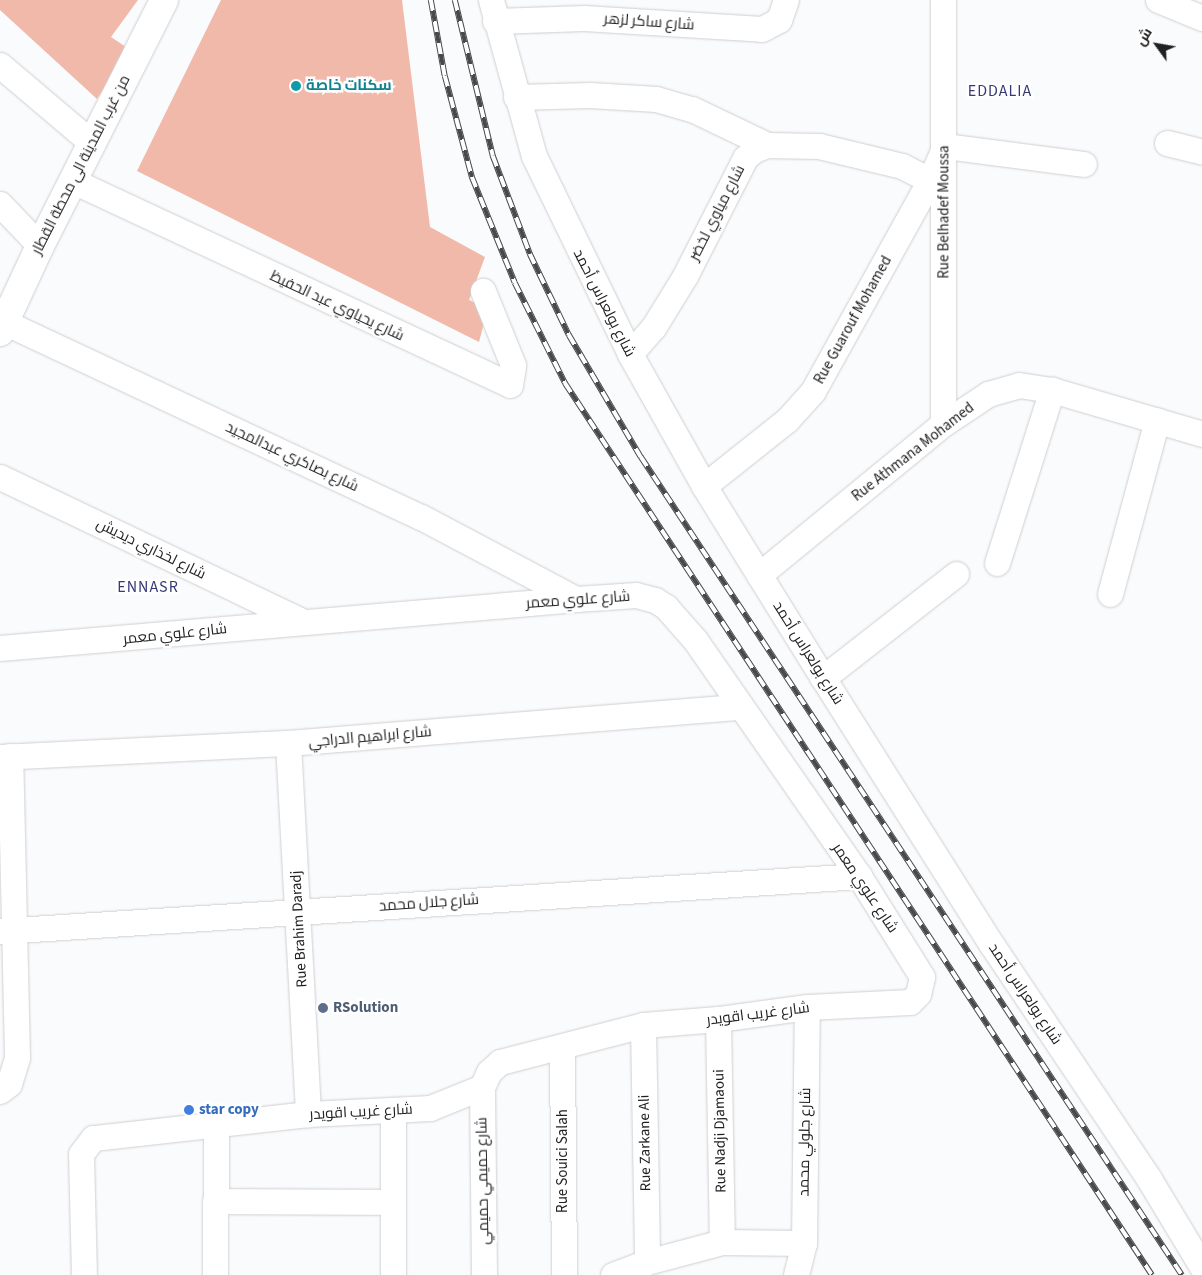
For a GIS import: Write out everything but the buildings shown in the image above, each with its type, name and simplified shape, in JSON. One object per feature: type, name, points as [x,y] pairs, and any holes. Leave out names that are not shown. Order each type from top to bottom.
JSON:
[{"type":"street","name":"من غرب المدينة الى محطة القطار","points":[[2,327],[40,246],[164,0]]},
{"type":"street","name":"شارع ساكر لزهر","points":[[493,10],[584,18],[762,29],[779,20],[786,0]]},
{"type":"street","name":"Rue Belhadef Moussa","points":[[943,0],[945,146],[943,424]]},
{"type":"street","points":[[1158,0],[1202,18]]},
{"type":"street","name":"شارع بولعراس أحمد","points":[[493,10],[534,156],[630,354],[704,486],[992,944],[1149,1179],[1202,1267]]},
{"type":"street","points":[[0,65],[92,143]]},
{"type":"street","points":[[516,97],[590,95],[656,98],[692,109],[767,145],[819,146],[863,155],[902,166],[930,180]]},
{"type":"street","points":[[1167,143],[1202,152]]},
{"type":"street","name":"شارع مياوي لخضر","points":[[630,354],[653,328],[685,276],[745,158],[754,150],[767,145]]},
{"type":"street","points":[[945,146],[1084,164]]},
{"type":"street","name":"Rue Guarouf Mohamed","points":[[704,486],[787,420],[813,391],[930,180],[945,146]]},
{"type":"street","name":"شارع يحياوي عبد الحفيظ","points":[[73,181],[510,384],[513,365],[483,291]]},
{"type":"street","points":[[0,204],[40,246]]},
{"type":"street","name":"شارع بصاكري عبدالمجيد","points":[[2,327],[422,516],[576,599]]},
{"type":"street","name":"Rue Athmana Mohamed","points":[[759,575],[943,424],[988,394],[1019,385],[1052,390],[1202,434]]},
{"type":"street","points":[[997,563],[1052,390]]},
{"type":"street","points":[[1110,594],[1157,420]]},
{"type":"street","name":"شارع لخذاري ديديش","points":[[0,477],[302,621]]},
{"type":"street","points":[[823,678],[956,574]]},
{"type":"street","name":"شارع علوي معمر","points":[[0,648],[165,636],[302,621],[636,595],[666,607],[695,640],[859,876],[920,970],[921,986],[918,994],[910,1002],[899,1003]]},
{"type":"street","name":"شارع ابراهيم الدراجي","points":[[5,756],[288,744],[740,706]]},
{"type":"street","name":"Rue Brahim Daradj","points":[[288,744],[299,911],[308,1114]]},
{"type":"street","points":[[0,1091],[9,1084],[17,1057],[7,930],[5,756]]},
{"type":"street","name":"شارع جلال محمد","points":[[7,930],[859,876]]},
{"type":"street","name":"شارع غريب اقويدر","points":[[84,1275],[81,1154],[92,1138],[308,1114],[393,1112],[430,1108],[482,1087],[489,1072],[500,1062],[643,1025],[718,1020],[807,1008],[899,1003]]},
{"type":"street","name":"شارع جلولي محمد","points":[[796,1275],[804,1243],[807,1008]]},
{"type":"street","name":"Rue Nadji Djamaoui","points":[[718,1020],[722,1242]]},
{"type":"street","name":"Rue Zarkane Ali","points":[[643,1025],[647,1262]]},
{"type":"street","name":"Rue Souici Salah","points":[[562,1047],[564,1275]]},
{"type":"street","name":"شارع حميمي حميمي","points":[[482,1087],[484,1275]]},
{"type":"street","points":[[393,1112],[393,1275]]},
{"type":"street","points":[[215,1275],[216,1123]]},
{"type":"street","points":[[215,1201],[392,1202]]},
{"type":"street","points":[[612,1275],[647,1262],[680,1264],[722,1242],[804,1243]]},
{"type":"railway","points":[[431,0],[445,76],[472,177],[515,283],[565,383],[1152,1275]]},
{"type":"railway","points":[[455,0],[493,156],[530,254],[569,335],[641,457],[1182,1275]]},
{"type":"place","name":"سكنات خاصة","points":[[296,86]]},
{"type":"place","name":"RSolution","points":[[323,1008]]},
{"type":"place","name":"star copy","points":[[189,1110]]},
{"type":"district","name":"EDDALIA","points":[[1000,91]]},
{"type":"district","name":"ENNASR","points":[[148,587]]}]
